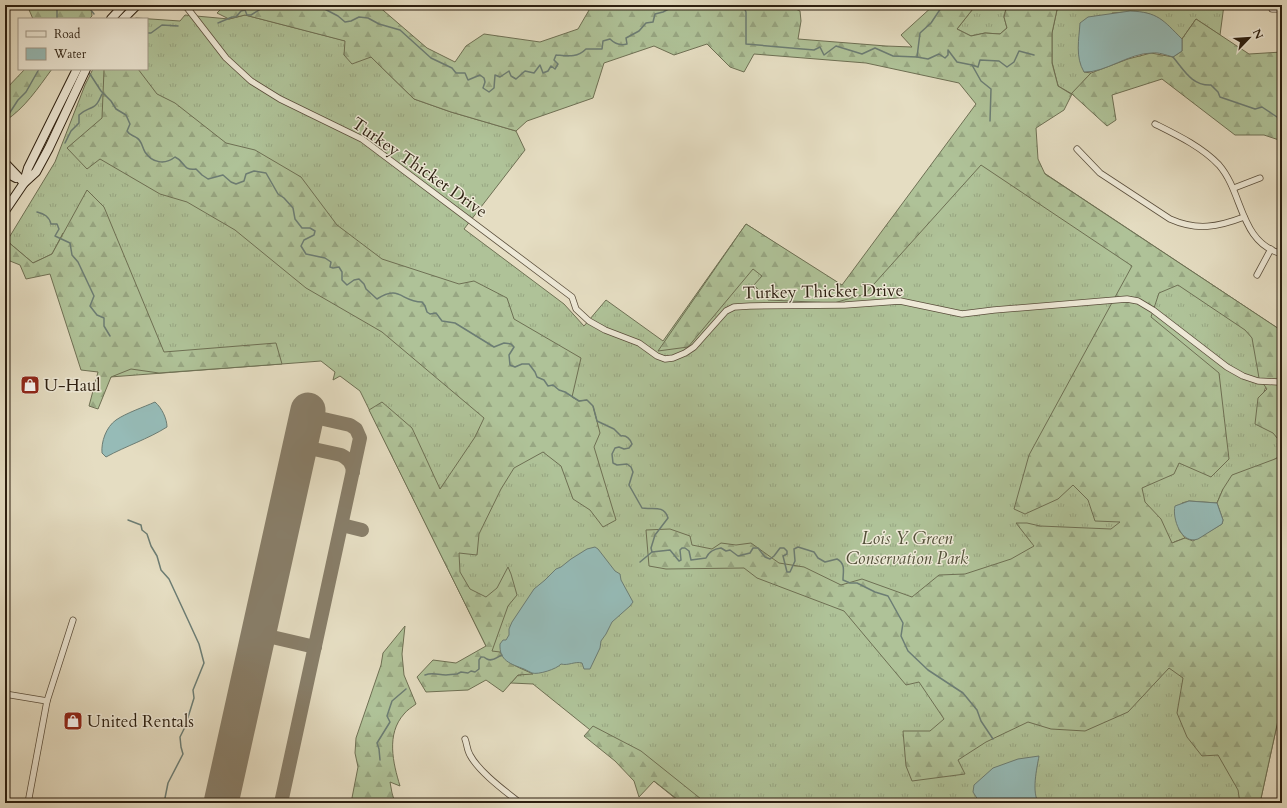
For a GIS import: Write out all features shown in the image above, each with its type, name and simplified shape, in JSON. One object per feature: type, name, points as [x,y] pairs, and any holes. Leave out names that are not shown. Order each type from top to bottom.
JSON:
[{"type":"main road","points":[[112,18],[124,5]]},
{"type":"main road","points":[[124,18],[137,5]]},
{"type":"main road","points":[[5,211],[24,183],[28,168],[77,74]]},
{"type":"main road","points":[[5,163],[24,183]]},
{"type":"main road","points":[[5,172],[24,183]]},
{"type":"street","name":"Turkey Thicket Drive","points":[[185,5],[226,58],[251,81],[280,99],[362,139],[550,279],[572,297],[576,309],[589,321],[605,330],[639,343],[656,356],[666,359],[673,358],[694,347],[726,311],[734,307],[846,305],[900,301],[962,314],[1127,299],[1138,301],[1153,310],[1227,367],[1243,376],[1258,381],[1278,382],[1282,384]]},
{"type":"street","points":[[1272,9],[1282,9]]},
{"type":"street","points":[[1155,124],[1203,152],[1218,165],[1234,188],[1244,217],[1255,238],[1271,249],[1282,254]]},
{"type":"street","points":[[1077,149],[1100,173],[1170,220],[1182,225],[1201,227],[1213,226],[1244,217]]},
{"type":"street","points":[[1234,188],[1260,178]]},
{"type":"street","points":[[1257,275],[1271,249]]},
{"type":"street","points":[[28,803],[47,701],[73,620]]},
{"type":"street","points":[[5,694],[47,701]]},
{"type":"street","points":[[465,740],[470,755],[480,768],[520,803]]},
{"type":"green space","points":[[27,5],[91,5],[92,16],[90,18],[33,18]]},
{"type":"green space","points":[[225,5],[377,5],[427,48],[455,62],[466,46],[484,34],[540,42],[578,29],[592,5],[787,5],[800,11],[801,21],[798,39],[912,47],[901,35],[934,5],[976,5],[957,29],[971,36],[985,33],[1000,34],[1007,28],[1004,17],[1007,5],[1058,5],[1052,33],[1052,63],[1058,86],[1071,94],[1091,73],[1128,59],[1151,53],[1173,57],[1182,51],[1182,39],[1196,19],[1249,54],[1282,52],[1282,143],[1279,140],[1264,135],[1235,135],[1162,79],[1112,95],[1116,120],[1107,126],[1072,94],[1064,110],[1036,128],[1038,159],[1045,174],[1282,331],[1282,444],[1273,433],[1255,424],[1258,398],[1267,389],[1259,378],[1252,338],[1245,330],[1178,285],[1159,293],[1151,317],[1219,373],[1229,459],[1211,477],[1179,463],[1174,474],[1142,488],[1145,502],[1161,519],[1172,543],[1185,538],[1193,541],[1222,524],[1223,520],[1217,503],[1223,489],[1232,475],[1282,455],[1282,702],[1260,803],[1240,803],[1238,790],[1218,755],[1202,756],[1187,737],[1177,713],[1183,678],[1169,668],[1128,712],[1085,731],[1051,729],[1028,722],[986,742],[958,760],[965,774],[912,781],[906,766],[903,731],[930,731],[944,719],[919,682],[906,685],[844,611],[757,578],[744,568],[666,569],[649,566],[646,530],[670,529],[690,536],[692,545],[712,549],[721,543],[736,545],[751,543],[779,563],[804,567],[841,585],[862,579],[912,597],[939,575],[965,574],[1011,559],[1034,546],[1016,523],[1027,523],[1040,526],[1111,529],[1120,522],[1095,521],[1088,500],[1073,485],[1058,499],[1025,514],[1014,509],[1029,455],[1132,266],[981,165],[865,294],[834,303],[768,300],[754,285],[762,276],[753,269],[688,347],[658,351],[746,224],[842,285],[976,104],[959,83],[866,63],[754,54],[744,72],[730,67],[707,44],[674,55],[654,46],[604,63],[593,98],[527,121],[516,131],[451,112],[414,99],[371,57],[352,64],[344,55],[345,41],[245,15],[229,19],[217,13]]},
{"type":"green space","points":[[976,5],[1007,5],[1004,17],[1007,28],[1000,34],[985,33],[971,36],[957,29]]},
{"type":"green space","points":[[1058,5],[1224,5],[1220,35],[1196,19],[1182,39],[1165,23],[1152,15],[1136,12],[1112,13],[1084,72],[1091,73],[1072,94],[1058,86],[1052,62],[1052,33]]},
{"type":"green space","name":"Lois Y. Green Conservation Park","points":[[185,15],[229,19],[245,15],[346,41],[344,55],[371,57],[414,99],[451,112],[516,131],[525,150],[464,229],[564,304],[584,326],[606,300],[663,341],[746,224],[857,296],[929,193],[1008,149],[1282,331],[1282,343],[1257,411],[1282,444],[1282,455],[1223,489],[1217,503],[1189,501],[1182,503],[1179,530],[1185,538],[1174,542],[1282,702],[1260,803],[681,803],[533,684],[511,683],[518,675],[521,675],[486,646],[360,391],[340,376],[333,380],[335,372],[321,361],[110,377],[63,233],[52,254],[33,263],[7,241],[55,162],[85,85],[92,70],[148,70],[148,19],[180,21]]},
{"type":"green space","points":[[24,70],[51,70],[25,104],[5,121],[5,90]]},
{"type":"green space","points":[[104,70],[139,70],[157,94],[175,103],[226,143],[255,150],[301,177],[337,225],[382,259],[459,284],[474,281],[507,298],[514,319],[581,358],[572,397],[579,401],[587,400],[593,406],[600,433],[594,447],[616,520],[603,527],[590,510],[573,499],[561,466],[543,452],[514,468],[501,489],[479,534],[477,555],[459,553],[460,572],[470,589],[486,597],[497,588],[508,567],[517,595],[508,606],[492,651],[500,652],[511,663],[533,674],[518,675],[503,692],[486,680],[468,690],[426,692],[417,677],[433,660],[456,663],[486,646],[369,410],[382,402],[412,428],[440,489],[475,437],[484,418],[382,332],[306,288],[235,230],[187,202],[160,194],[100,159],[87,169],[67,148],[102,118]]},
{"type":"green space","points":[[87,190],[104,207],[164,352],[276,343],[282,364],[159,373],[131,369],[111,377],[98,409],[89,406],[98,372],[81,370],[50,274],[26,279],[20,265],[5,259],[5,245],[7,241],[33,263],[52,254]]},
{"type":"green space","points":[[405,626],[402,654],[404,675],[416,704],[404,714],[398,722],[395,730],[393,740],[393,758],[400,786],[390,782],[395,803],[351,803],[358,767],[355,753],[356,738],[381,665],[383,653]]},
{"type":"green space","points":[[593,726],[641,751],[706,803],[682,803],[654,781],[639,797],[634,781],[615,761],[584,736]]},
{"type":"water","points":[[1130,11],[1154,15],[1165,22],[1182,39],[1182,51],[1173,57],[1157,53],[1143,54],[1100,69],[1084,72],[1079,60],[1078,42],[1080,23],[1088,17]]},
{"type":"water","points":[[155,402],[164,414],[167,427],[106,457],[102,453],[102,444],[112,423],[125,415]]},
{"type":"water","points":[[1189,501],[1217,503],[1223,520],[1222,524],[1198,539],[1192,540],[1187,538],[1182,534],[1176,523],[1174,511],[1175,506]]},
{"type":"water","points":[[595,547],[615,571],[620,574],[621,580],[633,602],[612,622],[601,641],[600,648],[590,669],[584,669],[582,663],[561,664],[552,670],[531,673],[507,661],[500,650],[500,644],[503,640],[506,640],[509,635],[509,629],[512,622],[534,589],[556,569],[587,549]]},
{"type":"water","points":[[1039,756],[1035,793],[1039,803],[980,803],[973,792],[974,785],[993,768],[1018,759]]},
{"type":"waterway","points":[[53,5],[57,10],[57,18]]},
{"type":"waterway","points":[[87,5],[94,14]]},
{"type":"waterway","points":[[218,23],[232,17],[236,17],[241,11],[245,10],[247,15],[251,15],[267,5]]},
{"type":"waterway","points":[[317,5],[338,16],[345,22],[359,17],[368,18],[379,24],[400,30],[431,58],[452,68],[456,73],[465,73],[468,80],[480,75],[484,78],[485,82],[483,88],[489,92],[494,88],[495,75],[500,77],[509,71],[511,76],[516,79],[525,71],[534,73],[540,65],[543,73],[548,71],[551,66],[555,69],[558,64],[554,60],[556,55],[572,56],[579,54],[586,49],[602,49],[603,41],[610,39],[618,44],[627,44],[626,38],[639,31],[646,23],[653,22],[655,14],[663,12],[676,5]]},
{"type":"waterway","points":[[743,5],[746,12],[746,44],[814,50],[820,47],[824,55],[836,46],[862,54],[875,48],[893,56],[928,59],[939,54],[945,58],[948,55],[948,50],[957,62],[972,65],[981,81],[991,89],[990,121]]},
{"type":"waterway","points":[[917,57],[920,33],[931,23],[943,5]]},
{"type":"waterway","points":[[148,33],[151,33],[162,25],[178,26]]},
{"type":"waterway","points":[[972,65],[978,67],[980,60],[999,61],[1007,67],[1014,62],[1019,51],[1034,55]]},
{"type":"waterway","points":[[1173,57],[1189,76],[1199,83],[1211,85],[1218,92],[1220,97],[1255,109],[1262,107],[1277,117],[1282,118]]},
{"type":"waterway","points":[[5,120],[18,100],[26,92],[38,70]]},
{"type":"waterway","points":[[88,71],[101,91],[111,101],[116,109],[126,115],[130,124],[127,131],[130,135],[139,139],[145,152],[151,159],[163,162],[171,160],[175,157],[188,169],[196,169],[208,179],[223,175],[231,182],[236,184],[244,181],[246,174],[254,171],[266,173],[278,194],[293,208],[295,219],[302,228],[310,228],[315,231],[314,235],[304,240],[301,246],[306,254],[325,258],[331,262],[330,267],[339,267],[342,272],[342,280],[347,285],[354,280],[359,279],[364,284],[366,289],[377,299],[391,293],[396,293],[409,299],[422,302],[427,312],[430,314],[436,313],[442,321],[455,323],[494,347],[504,343],[511,344],[514,347],[509,355],[510,365],[515,367],[522,364],[529,364],[537,377],[544,380],[548,386],[553,385],[579,401],[587,400],[593,406],[597,421],[614,429],[621,436],[627,437],[631,442],[632,444],[629,448],[615,448],[612,454],[613,463],[617,465],[627,464],[631,467],[633,472],[629,485],[642,508],[660,509],[664,511],[668,518],[655,535],[651,548],[652,552],[670,550],[679,561],[681,560],[680,550],[682,548],[689,551],[691,560],[706,558],[710,552],[718,548],[726,551],[730,550],[738,556],[750,553],[753,548],[758,548],[765,557],[770,559],[780,548],[784,548],[787,551],[787,554],[783,556],[787,572],[790,572],[795,561],[794,549],[798,547],[814,552],[818,558],[825,562],[837,559],[843,565],[843,580],[850,583],[857,583],[875,592],[888,596],[903,623],[901,636],[908,651],[928,670],[963,693],[977,710],[981,721],[993,739]]},
{"type":"waterway","points":[[65,143],[71,131],[79,123],[79,115],[96,105],[102,94]]},
{"type":"waterway","points":[[37,212],[46,216],[51,224],[57,224],[59,229],[55,236],[70,243],[72,255],[78,262],[94,296],[90,306],[97,315],[104,318],[104,326],[110,336]]},
{"type":"waterway","points":[[128,520],[141,525],[142,530],[147,534],[151,546],[157,556],[161,570],[169,579],[199,644],[204,663],[193,690],[194,698],[185,727],[180,737],[183,754],[168,783],[164,803]]},
{"type":"waterway","points":[[640,562],[652,552]]},
{"type":"waterway","points":[[425,675],[447,675],[461,672],[475,672],[479,669],[479,660],[481,657],[491,660],[502,655]]},
{"type":"waterway","points":[[380,760],[377,743],[390,722],[387,716],[392,701],[406,689]]},
{"type":"taxiway","points":[[281,803],[360,438],[356,429],[350,425],[306,415]]},
{"type":"taxiway","points":[[300,446],[341,455],[350,462],[353,472]]},
{"type":"taxiway","points":[[342,525],[362,530]]},
{"type":"taxiway","points":[[259,634],[315,647]]},
{"type":"runway","points":[[221,803],[308,410]]},
{"type":"place","name":"U-Haul","points":[[30,385]]},
{"type":"place","name":"United Rentals","points":[[73,721]]}]
